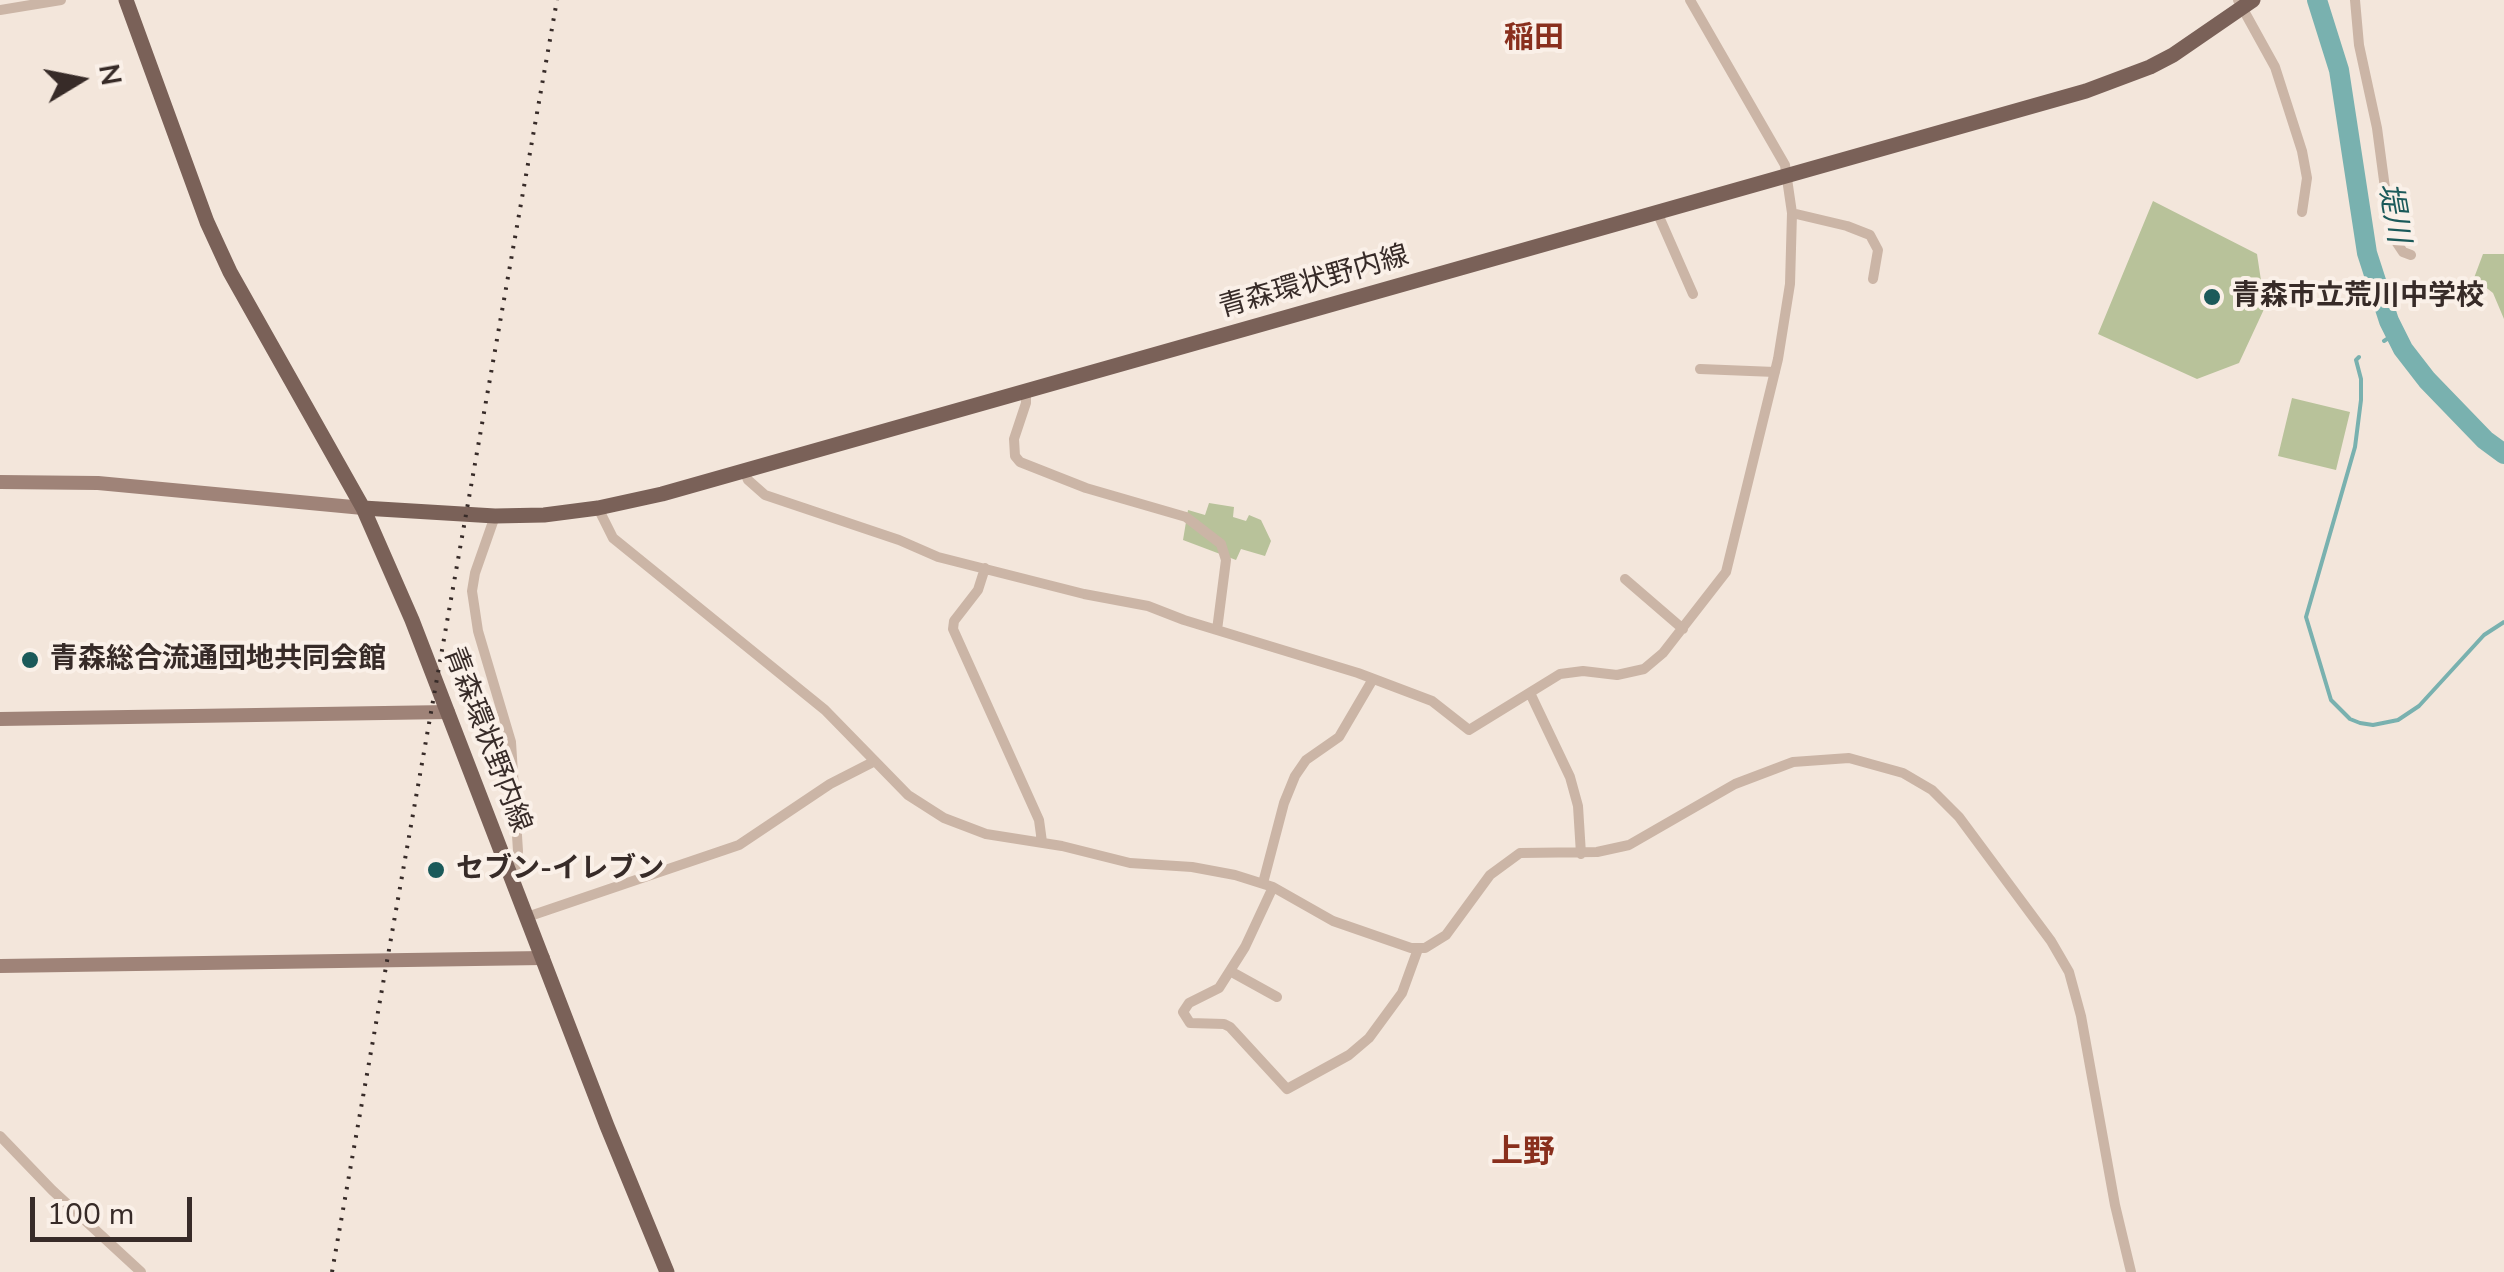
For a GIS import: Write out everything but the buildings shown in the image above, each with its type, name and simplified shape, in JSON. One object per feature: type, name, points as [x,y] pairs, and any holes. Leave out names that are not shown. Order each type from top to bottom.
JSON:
[{"type":"main road","name":"青森環状野内線","points":[[126,0],[206,222],[362,508],[448,712],[667,1272]]},
{"type":"main road","name":"青森環状野内線","points":[[362,508],[544,515],[598,508],[744,471],[2114,81],[2184,48],[2244,2]]},
{"type":"street","points":[[0,10],[61,0]]},
{"type":"street","points":[[744,471],[766,495],[899,540],[938,558],[1148,606],[1432,701],[1470,730],[1570,672],[1617,675],[1644,669],[1683,630],[1726,572],[1775,372],[1790,284],[1792,213],[1788,174],[1780,153],[1690,0]]},
{"type":"street","points":[[2355,0],[2359,45],[2377,128],[2387,204],[2397,243],[2411,255]]},
{"type":"street","points":[[2244,2],[2275,67],[2302,151],[2307,178],[2302,212]]},
{"type":"street","points":[[1656,212],[1693,294]]},
{"type":"street","points":[[1792,213],[1847,226],[1870,236],[1878,250],[1873,279]]},
{"type":"street","points":[[1700,369],[1775,372]]},
{"type":"street","points":[[1026,391],[1014,440],[1015,456],[1020,462],[1086,488],[1186,517],[1221,544],[1226,560],[1217,630]]},
{"type":"street","points":[[0,482],[98,483],[362,508]]},
{"type":"street","points":[[598,508],[612,538],[824,710],[908,795],[959,826],[1130,862],[1207,869],[1268,885],[1333,922],[1418,949]]},
{"type":"street","points":[[495,516],[472,591],[478,631],[512,742],[518,851],[514,882]]},
{"type":"street","points":[[985,568],[978,590],[954,621],[953,629],[1039,820],[1042,842]]},
{"type":"street","points":[[1625,578],[1683,630]]},
{"type":"street","points":[[1373,679],[1339,738],[1306,760],[1295,776],[1284,803],[1268,885],[1230,970],[1214,992],[1185,1006],[1184,1017],[1196,1024],[1230,1027],[1287,1089],[1350,1055],[1369,1038],[1402,993],[1418,949],[1454,928],[1490,875],[1512,856],[1527,852],[1581,854],[1613,850],[1644,839],[1735,784],[1793,762],[1863,760],[1902,772],[1932,790],[1974,836],[2068,972],[2081,1016],[2130,1272]]},
{"type":"street","points":[[1530,692],[1570,777],[1578,806],[1581,854]]},
{"type":"street","points":[[0,720],[448,712]]},
{"type":"street","points":[[527,916],[739,845],[830,784],[875,761]]},
{"type":"street","points":[[0,966],[543,958]]},
{"type":"street","points":[[1230,970],[1277,997]]},
{"type":"street","points":[[0,1136],[141,1272]]},
{"type":"green space","points":[[2153,201],[2257,254],[2265,307],[2239,363],[2197,379],[2098,334]]},
{"type":"green space","points":[[2483,254],[2504,254],[2504,319],[2493,293],[2474,278]]},
{"type":"green space","points":[[2292,398],[2350,412],[2336,470],[2278,456]]},
{"type":"green space","points":[[1209,503],[1234,507],[1233,517],[1246,521],[1249,515],[1261,520],[1271,541],[1265,556],[1241,549],[1236,560],[1183,540],[1188,510],[1205,515]]},
{"type":"waterway","name":"堤川","points":[[2317,0],[2339,70],[2367,253],[2389,321],[2403,349],[2427,380],[2485,440],[2504,454]]},
{"type":"waterway","points":[[2384,341],[2396,333]]},
{"type":"waterway","points":[[2359,357],[2356,360],[2361,400],[2355,447],[2306,617],[2331,700],[2350,719],[2360,723],[2373,725],[2398,720],[2419,706],[2484,635],[2504,622]]},
{"type":"railway","points":[[332,1272],[557,0]]},
{"type":"place","name":"青森市立荒川中学校","points":[[2212,297]]},
{"type":"place","name":"青森総合流通団地共同会館","points":[[30,660]]},
{"type":"place","name":"セブン-イレブン","points":[[436,870]]},
{"type":"district","name":"稲田","points":[[1534,40]]},
{"type":"district","name":"上野","points":[[1523,1154]]}]
